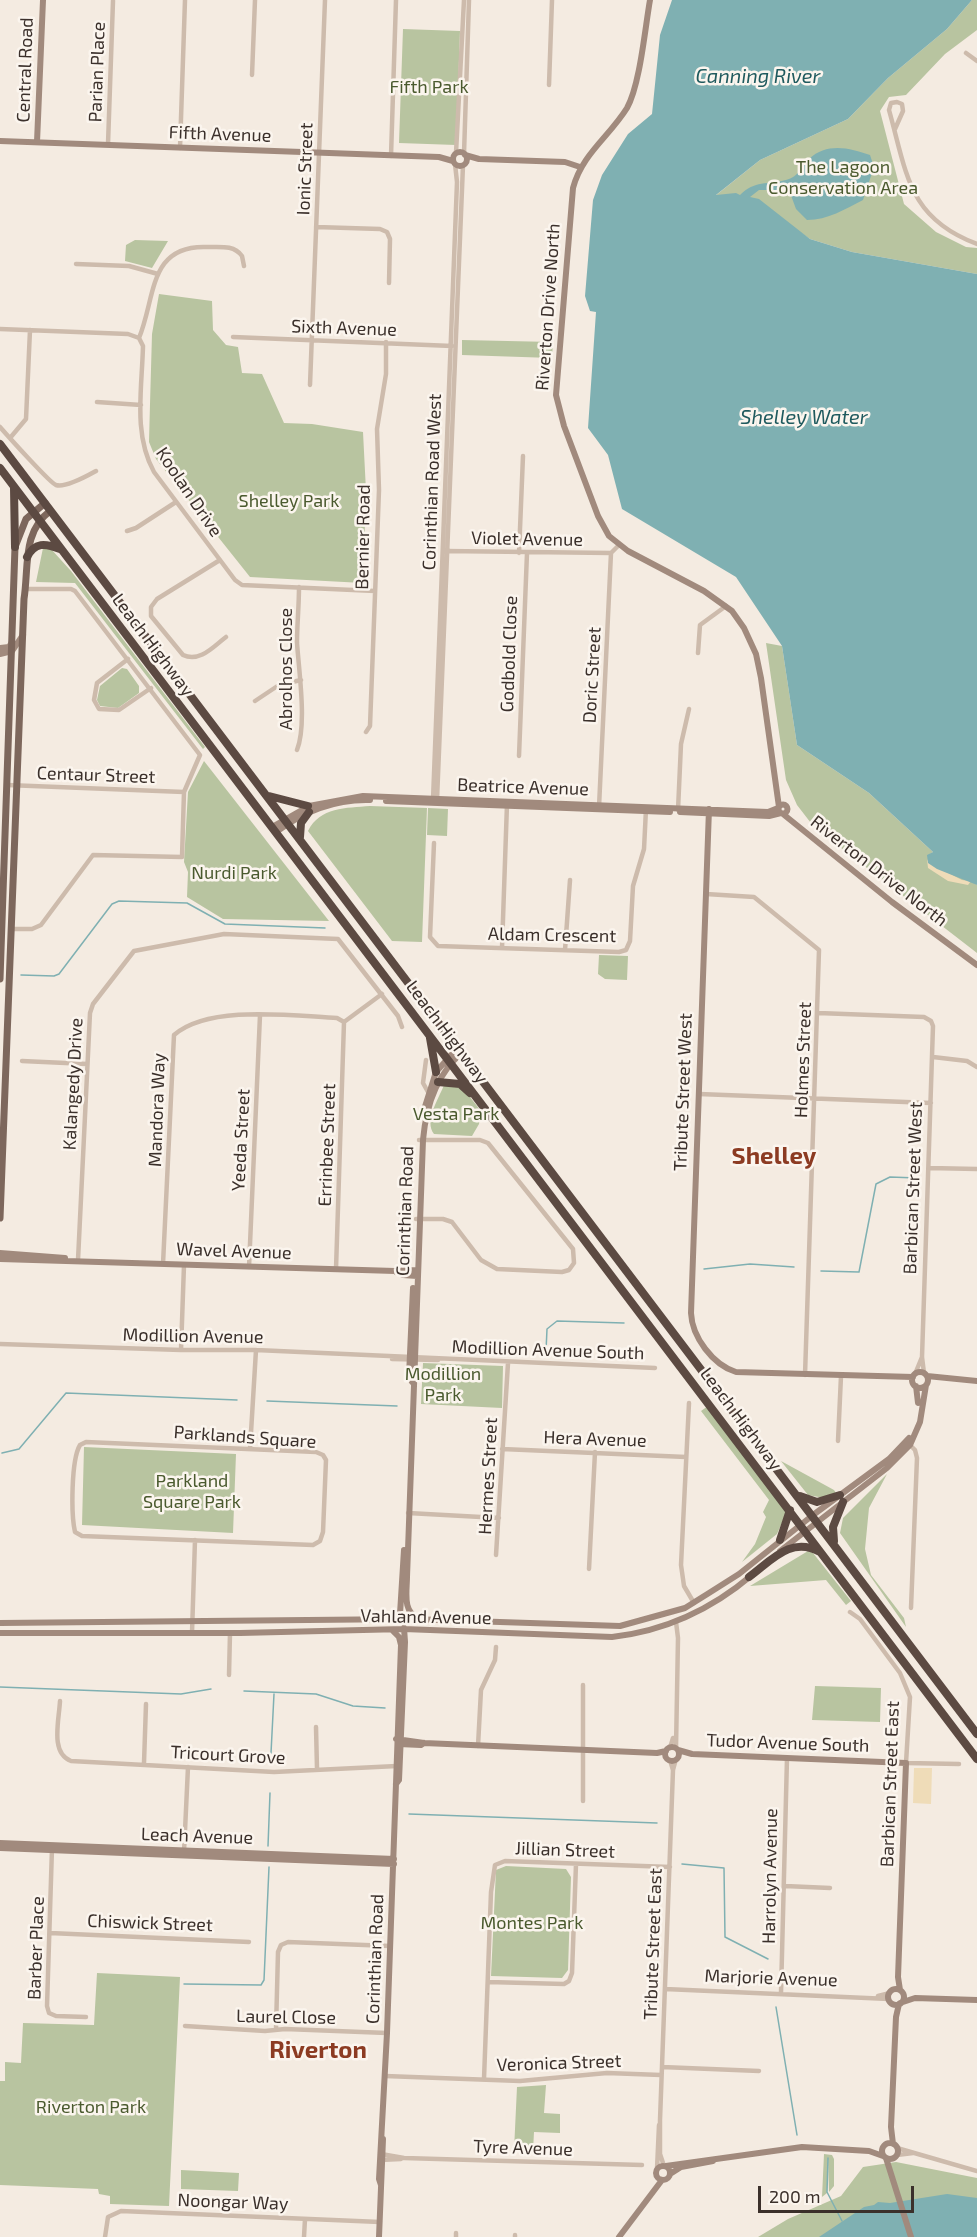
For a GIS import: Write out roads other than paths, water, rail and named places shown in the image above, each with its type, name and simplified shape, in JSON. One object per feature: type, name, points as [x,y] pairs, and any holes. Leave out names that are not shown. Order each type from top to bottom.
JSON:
[{"type":"highway","name":"Leach Highway","points":[[0,444],[461,1049],[977,1734]]},
{"type":"highway","name":"Leach Highway","points":[[0,468],[977,1759]]},
{"type":"highway","points":[[13,486],[15,547]]},
{"type":"highway","points":[[27,557],[32,549],[41,544],[61,549]]},
{"type":"highway","points":[[267,795],[309,809],[301,823],[300,837]]},
{"type":"highway","points":[[430,1034],[436,1072]]},
{"type":"highway","points":[[438,1082],[460,1084],[483,1104]]},
{"type":"highway","points":[[799,1496],[817,1502],[841,1499],[833,1527],[834,1543]]},
{"type":"highway","points":[[780,1540],[790,1510]]},
{"type":"highway","points":[[749,1577],[795,1546],[808,1545],[822,1553]]},
{"type":"main road","points":[[0,979],[15,547],[23,524],[45,503]]},
{"type":"main road","points":[[0,1218],[3,1042],[12,928],[27,557],[30,540],[39,520],[50,511]]},
{"type":"street","name":"Central Road","points":[[37,142],[43,0]]},
{"type":"street","name":"Parian Place","points":[[108,144],[113,0]]},
{"type":"street","points":[[180,148],[185,0]]},
{"type":"street","points":[[252,75],[255,0]]},
{"type":"street","name":"Ionic Street","points":[[310,385],[325,0]]},
{"type":"street","points":[[391,156],[396,0]]},
{"type":"street","name":"Corinthian Road West","points":[[435,800],[453,346],[457,182],[455,158],[464,0]]},
{"type":"street","points":[[464,164],[469,0]]},
{"type":"street","points":[[549,85],[552,0]]},
{"type":"street","points":[[455,158],[465,155],[479,159],[565,162],[580,167],[623,114],[632,97],[650,0]]},
{"type":"street","points":[[966,53],[977,61]]},
{"type":"street","points":[[895,129],[903,109],[902,104],[897,102],[891,103],[889,107],[909,183],[923,209],[948,231],[977,244]]},
{"type":"street","name":"Fifth Avenue","points":[[0,141],[455,158]]},
{"type":"street","points":[[455,158],[464,164]]},
{"type":"street","points":[[464,164],[479,159]]},
{"type":"street","name":"Corinthian Road West","points":[[453,346],[464,164]]},
{"type":"street","name":"Riverton Drive North","points":[[580,167],[571,203],[556,395],[564,426],[598,516],[609,536],[619,545],[704,591],[726,606],[744,628],[756,654],[782,810],[791,820],[892,902],[977,965]]},
{"type":"street","points":[[316,227],[380,229],[387,232],[390,238],[389,283]]},
{"type":"street","points":[[0,329],[128,334],[139,338],[158,274],[175,252],[196,246],[238,250],[244,266]]},
{"type":"street","points":[[76,264],[129,266],[158,274]]},
{"type":"street","points":[[10,438],[26,419],[30,330]]},
{"type":"street","name":"Sixth Avenue","points":[[233,337],[453,346]]},
{"type":"street","name":"Koolan Drive","points":[[139,338],[143,346],[140,429],[144,450],[154,472],[220,560],[242,585],[375,591]]},
{"type":"street","name":"Bernier Road","points":[[366,732],[370,726],[380,490],[377,429],[386,374],[386,342]]},
{"type":"street","points":[[97,402],[141,405]]},
{"type":"street","points":[[0,427],[30,457],[46,478],[56,485],[96,471]]},
{"type":"street","points":[[519,553],[523,456]]},
{"type":"street","points":[[127,531],[136,528],[176,502]]},
{"type":"street","points":[[611,554],[619,545]]},
{"type":"street","name":"Violet Avenue","points":[[445,551],[611,554]]},
{"type":"street","name":"Godbold Close","points":[[519,756],[527,554]]},
{"type":"street","name":"Doric Street","points":[[599,807],[611,554]]},
{"type":"street","points":[[220,560],[157,599],[151,610],[151,616],[183,655],[190,658],[199,657],[226,637]]},
{"type":"street","name":"Abrolhos Close","points":[[297,750],[300,731],[301,680],[297,642],[299,587]]},
{"type":"street","points":[[12,928],[32,929],[41,925],[93,855],[182,857],[184,792],[200,755],[73,589],[26,589]]},
{"type":"street","points":[[698,653],[700,626],[726,606]]},
{"type":"street","points":[[2,654],[12,651],[23,634]]},
{"type":"street","points":[[0,648],[9,647],[13,640]]},
{"type":"street","points":[[2,654],[12,663]]},
{"type":"street","points":[[128,659],[97,683],[94,700],[99,709],[119,710],[151,688]]},
{"type":"street","points":[[255,701],[279,685],[301,680]]},
{"type":"street","points":[[678,810],[681,744],[689,709]]},
{"type":"street","name":"Centaur Street","points":[[7,785],[184,792]]},
{"type":"street","name":"Beatrice Avenue","points":[[274,830],[287,820],[309,809],[355,801],[435,800],[709,812],[782,810]]},
{"type":"street","points":[[502,948],[507,803]]},
{"type":"street","name":"Aldam Crescent","points":[[434,843],[430,937],[438,946],[619,952],[626,950],[630,941],[634,879],[644,849],[646,809]]},
{"type":"street","name":"Tribute Street West","points":[[709,812],[691,1318],[695,1332],[722,1366],[736,1372],[805,1375]]},
{"type":"street","points":[[565,950],[570,880]]},
{"type":"street","name":"Holmes Street","points":[[706,894],[754,897],[818,948],[818,1013],[805,1375]]},
{"type":"street","name":"Kalangedy Drive","points":[[75,1260],[91,1008],[129,956],[141,948],[219,934],[331,938],[344,944],[398,1016],[402,1027]]},
{"type":"street","points":[[344,1022],[382,994]]},
{"type":"street","name":"Barbican Street West","points":[[818,1013],[924,1017],[931,1021],[933,1057],[922,1357],[926,1379]]},
{"type":"street","name":"Mandora Way","points":[[163,1264],[174,1035],[185,1028],[227,1014],[337,1018],[344,1022]]},
{"type":"street","name":"Yeeda Street","points":[[249,1267],[260,1015]]},
{"type":"street","name":"Errinbee Street","points":[[336,1269],[344,1022]]},
{"type":"street","name":"Corinthian Road","points":[[423,1620],[414,1617],[407,1609],[412,1359],[421,1140],[428,1092],[436,1072],[461,1049]]},
{"type":"street","points":[[933,1057],[967,1061],[977,1067]]},
{"type":"street","name":"Corinthian Road","points":[[426,1060],[423,1083],[428,1092]]},
{"type":"street","name":"Corinthian Road","points":[[421,1140],[425,1119],[438,1082],[449,1060]]},
{"type":"street","points":[[22,1061],[87,1064]]},
{"type":"street","points":[[699,1094],[931,1103]]},
{"type":"street","points":[[418,1219],[452,1222],[481,1260],[497,1269],[561,1272],[569,1270],[574,1263],[573,1249],[488,1143],[480,1140],[421,1140]]},
{"type":"street","points":[[929,1168],[977,1170]]},
{"type":"street","name":"Wavel Avenue","points":[[0,1253],[75,1260]]},
{"type":"street","name":"Wavel Avenue","points":[[0,1259],[416,1273]]},
{"type":"street","points":[[181,1350],[184,1264]]},
{"type":"street","name":"Modillion Avenue","points":[[0,1344],[256,1350],[412,1359]]},
{"type":"street","points":[[250,1449],[256,1350]]},
{"type":"street","name":"Barbican Street West","points":[[915,1380],[922,1357]]},
{"type":"street","name":"Modillion Avenue South","points":[[412,1359],[656,1368]]},
{"type":"street","name":"Hermes Street","points":[[496,1555],[508,1363]]},
{"type":"street","points":[[805,1375],[977,1381]]},
{"type":"street","points":[[838,1441],[841,1376]]},
{"type":"street","points":[[915,1380],[926,1379]]},
{"type":"street","points":[[909,1444],[920,1422],[926,1379]]},
{"type":"street","points":[[911,1608],[917,1458],[909,1444],[917,1416],[915,1380]]},
{"type":"street","points":[[689,1403],[681,1576],[694,1603]]},
{"type":"street","name":"Parklands Square","points":[[86,1443],[250,1449],[316,1452],[323,1455],[326,1460],[323,1532],[320,1541],[314,1545],[195,1540],[82,1536],[75,1532],[73,1522],[76,1460],[80,1445],[86,1443]]},
{"type":"street","name":"Vahland Avenue","points":[[0,1633],[230,1633],[417,1629],[612,1637],[676,1622],[707,1607],[749,1577],[803,1527],[909,1444]]},
{"type":"street","name":"Hera Avenue","points":[[502,1449],[686,1456]]},
{"type":"street","points":[[589,1569],[595,1452]]},
{"type":"street","points":[[408,1514],[499,1518]]},
{"type":"street","name":"Corinthian Road","points":[[402,1617],[408,1514]]},
{"type":"street","name":"Vahland Avenue","points":[[0,1623],[387,1621],[402,1617],[452,1622],[610,1627],[636,1623],[694,1603],[739,1574],[780,1540],[803,1527]]},
{"type":"street","points":[[192,1633],[195,1540]]},
{"type":"street","name":"Barbican Street East","points":[[850,1612],[860,1619],[906,1684],[910,1697],[896,1997]]},
{"type":"street","points":[[402,1617],[417,1629],[405,1640]]},
{"type":"street","points":[[387,1621],[396,1622],[404,1629]]},
{"type":"street","points":[[275,1622],[275,1632]]},
{"type":"street","points":[[452,1622],[502,1628],[494,1633]]},
{"type":"street","name":"Tribute Street East","points":[[659,2175],[678,1660],[676,1622]]},
{"type":"street","name":"Corinthian Road","points":[[398,1742],[404,1629]]},
{"type":"street","name":"Corinthian Road","points":[[379,2237],[401,1645],[399,1637],[392,1630]]},
{"type":"street","points":[[229,1675],[230,1633]]},
{"type":"street","points":[[478,1746],[481,1690],[493,1666],[496,1647]]},
{"type":"street","points":[[583,1686],[583,1801]]},
{"type":"street","name":"Tricourt Grove","points":[[60,1701],[58,1751],[63,1758],[71,1761],[144,1763],[274,1772],[397,1766]]},
{"type":"street","points":[[144,1763],[146,1704]]},
{"type":"street","points":[[316,1726],[317,1769]]},
{"type":"street","name":"Tudor Avenue South","points":[[398,1742],[959,1764]]},
{"type":"street","name":"Harrolyn Avenue","points":[[781,1993],[787,1758]]},
{"type":"street","points":[[184,1852],[188,1767]]},
{"type":"street","name":"Leach Avenue","points":[[0,1843],[52,1848]]},
{"type":"street","name":"Leach Avenue","points":[[0,1848],[184,1852],[394,1861]]},
{"type":"street","name":"Barber Place","points":[[52,1848],[47,2006],[49,2013],[56,2016],[86,2017]]},
{"type":"street","name":"Jillian Street","points":[[484,2079],[492,1876],[495,1865],[505,1861],[670,1867]]},
{"type":"street","points":[[488,1982],[564,1984],[569,1982],[572,1973],[576,1864]]},
{"type":"street","points":[[785,1886],[830,1888]]},
{"type":"street","name":"Chiswick Street","points":[[50,1933],[249,1942]]},
{"type":"street","points":[[276,2030],[278,1952],[281,1945],[288,1942],[390,1946]]},
{"type":"street","name":"Marjorie Avenue","points":[[665,1989],[977,2000]]},
{"type":"street","points":[[892,2178],[891,2127],[896,1997]]},
{"type":"street","name":"Laurel Close","points":[[185,2026],[387,2033]]},
{"type":"street","points":[[662,2067],[759,2072]]},
{"type":"street","name":"Veronica Street","points":[[385,2076],[520,2081],[607,2073],[661,2075]]},
{"type":"street","name":"Tribute Street East","points":[[660,2120],[660,2154],[665,2166]]},
{"type":"street","points":[[619,2237],[654,2188],[665,2166],[802,2147],[869,2151],[892,2149],[915,2153],[977,2171]]},
{"type":"street","points":[[884,2157],[892,2149]]},
{"type":"street","points":[[884,2157],[892,2149]]},
{"type":"street","points":[[869,2151],[884,2157],[911,2237]]},
{"type":"street","name":"Tyre Avenue","points":[[382,2157],[642,2165]]},
{"type":"street","points":[[659,2175],[670,2174],[681,2167],[705,2164],[719,2159]]},
{"type":"street","points":[[665,2166],[670,2174]]},
{"type":"street","name":"Noongar Way","points":[[105,2237],[108,2217],[121,2211],[380,2222]]},
{"type":"street","points":[[304,2237],[305,2219]]},
{"type":"water","name":"Shelley Water","points":[[672,0],[972,0],[947,29],[888,78],[848,119],[760,160],[716,195],[736,193],[740,195],[756,185],[790,179],[809,159],[823,150],[839,148],[862,152],[870,155],[874,167],[863,200],[836,213],[815,220],[807,220],[796,209],[789,190],[759,190],[750,197],[759,199],[810,239],[852,252],[977,274],[977,885],[928,863],[927,855],[933,852],[869,793],[797,745],[782,646],[736,577],[622,509],[608,455],[588,428],[596,312],[590,311],[585,296],[593,200],[602,175],[628,134],[652,114],[660,35]]},
{"type":"water","points":[[947,2194],[977,2198],[977,2237],[819,2237],[864,2207],[878,2202],[890,2203]]},
{"type":"waterway","points":[[21,975],[54,976],[59,974],[112,904],[119,901],[187,903],[225,924],[325,928]]},
{"type":"waterway","points":[[821,1271],[859,1272],[876,1184],[890,1177],[917,1178]]},
{"type":"waterway","points":[[704,1269],[750,1264],[794,1267]]},
{"type":"waterway","points":[[546,1351],[547,1329],[557,1321],[624,1323]]},
{"type":"waterway","points":[[2,1453],[19,1449],[66,1393],[237,1400]]},
{"type":"waterway","points":[[267,1401],[397,1406]]},
{"type":"waterway","points":[[0,1687],[181,1694],[211,1689]]},
{"type":"waterway","points":[[244,1691],[316,1694],[353,1706],[385,1708]]},
{"type":"waterway","points":[[271,1753],[274,1694]]},
{"type":"waterway","points":[[268,1846],[270,1793]]},
{"type":"waterway","points":[[409,1814],[657,1823]]},
{"type":"waterway","points":[[682,1864],[724,1868],[725,1937],[768,1959]]},
{"type":"waterway","points":[[184,1984],[261,1985],[264,1980],[269,1867]]},
{"type":"waterway","points":[[776,2007],[797,2135]]},
{"type":"waterway","points":[[828,2158],[827,2192],[842,2221]]},
{"type":"district","name":"Shelley","points":[[774,1156]]},
{"type":"district","name":"Riverton","points":[[318,2050]]},
{"type":"water label","name":"Canning River","points":[[758,76]]},
{"type":"park label","name":"Fifth Park","points":[[429,87]]},
{"type":"park label","name":"The Lagoon Conservation Area","points":[[843,177]]},
{"type":"park label","name":"Shelley Park","points":[[289,501]]},
{"type":"park label","name":"Nurdi Park","points":[[234,873]]},
{"type":"park label","name":"Vesta Park","points":[[456,1114]]},
{"type":"park label","name":"Modillion Park","points":[[443,1384]]},
{"type":"park label","name":"Parkland Square Park","points":[[192,1491]]},
{"type":"park label","name":"Montes Park","points":[[532,1923]]},
{"type":"park label","name":"Riverton Park","points":[[91,2107]]}]
